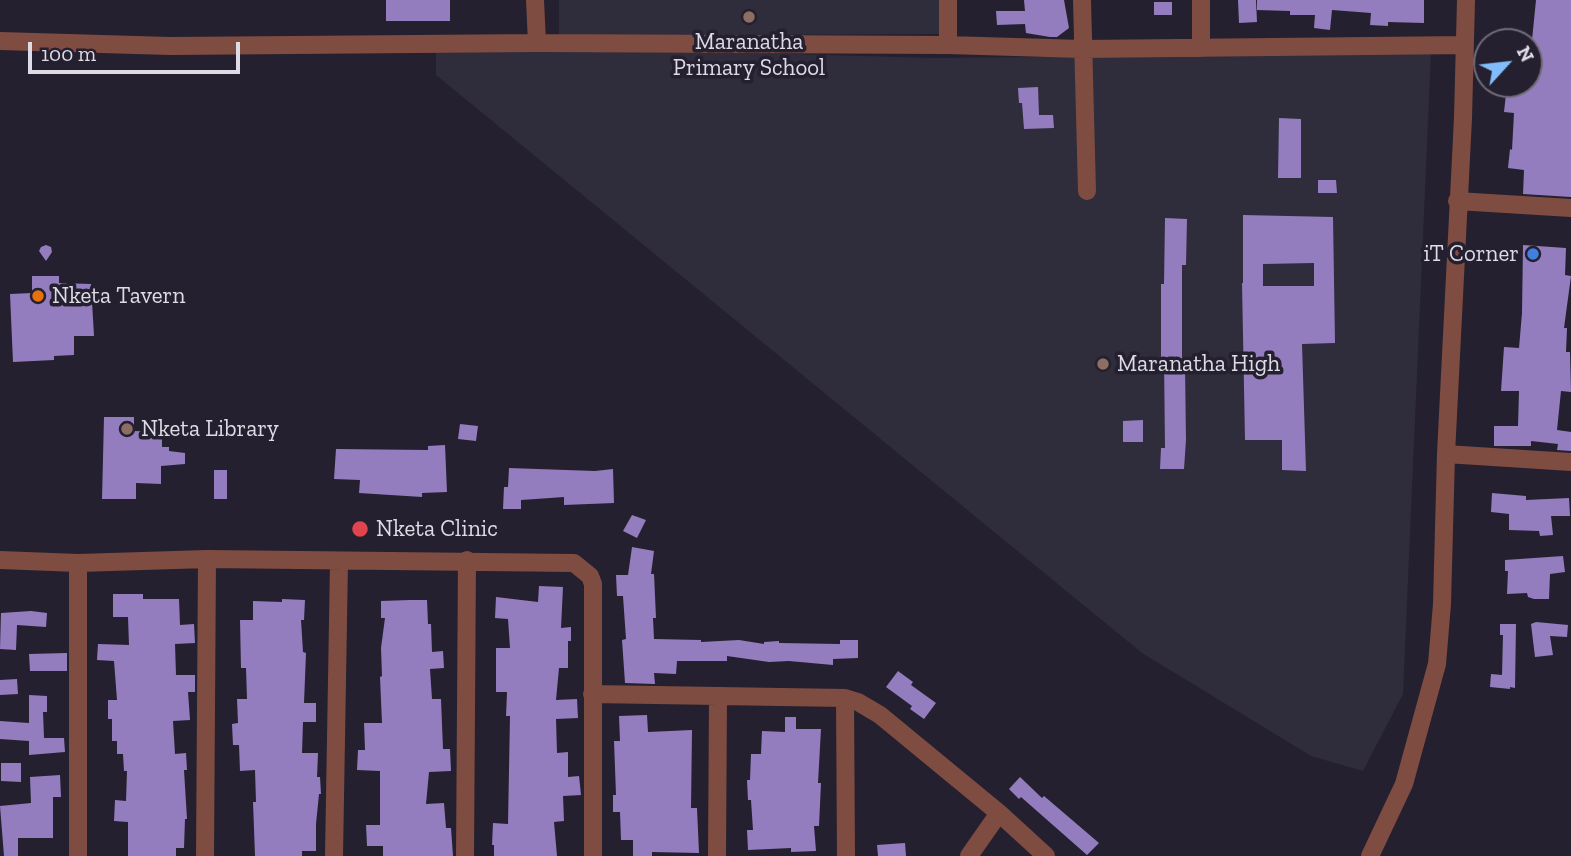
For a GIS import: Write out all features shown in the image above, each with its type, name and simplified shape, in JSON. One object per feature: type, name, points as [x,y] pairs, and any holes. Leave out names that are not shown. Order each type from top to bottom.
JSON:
[{"type":"street","points":[[535,0],[537,43]]},
{"type":"street","points":[[948,0],[948,45]]},
{"type":"street","points":[[1082,0],[1087,191]]},
{"type":"street","points":[[1201,0],[1201,48]]},
{"type":"street","points":[[1370,856],[1404,784],[1437,664],[1442,604],[1466,0]]},
{"type":"street","points":[[0,41],[170,46],[537,43],[948,45],[1082,49],[1465,45]]},
{"type":"street","points":[[1458,201],[1571,208]]},
{"type":"street","points":[[1446,454],[1571,462]]},
{"type":"street","points":[[205,856],[207,559]]},
{"type":"street","points":[[0,560],[78,563],[207,559],[574,563],[590,576],[593,584],[593,856]]},
{"type":"street","points":[[465,856],[467,560]]},
{"type":"street","points":[[334,856],[339,562]]},
{"type":"street","points":[[78,563],[78,856]]},
{"type":"street","points":[[592,694],[845,698],[858,702],[880,715],[999,813],[1046,856]]},
{"type":"street","points":[[717,856],[718,697]]},
{"type":"street","points":[[845,698],[846,856]]},
{"type":"street","points":[[970,856],[999,813]]},
{"type":"shaded area","name":"Maranatha Primary School","points":[[559,0],[939,0],[940,34],[559,36]]},
{"type":"shaded area","name":"Maranatha High","points":[[548,47],[933,58],[1431,53],[1403,694],[1363,771],[1311,756],[1142,653],[436,75],[436,48]]},
{"type":"building","points":[[386,0],[450,0],[450,21],[386,21]]},
{"type":"building","points":[[1024,0],[1064,0],[1069,28],[1057,37],[1050,37],[1026,33],[1025,24],[997,25],[996,11],[1025,11]]},
{"type":"building","points":[[1238,0],[1256,0],[1257,22],[1239,23]]},
{"type":"building","points":[[1257,0],[1424,0],[1424,23],[1388,22],[1388,26],[1370,25],[1371,13],[1332,10],[1330,30],[1314,28],[1315,15],[1290,15],[1290,11],[1257,10]]},
{"type":"building","points":[[1536,0],[1571,0],[1571,197],[1523,194],[1524,170],[1508,168],[1514,113],[1504,112],[1506,98],[1543,98],[1543,28],[1533,28]]},
{"type":"building","points":[[1154,2],[1172,2],[1172,15],[1154,15]]},
{"type":"building","points":[[1038,87],[1039,115],[1053,115],[1054,128],[1024,129],[1018,88]]},
{"type":"building","points":[[1279,118],[1301,119],[1301,178],[1278,178]]},
{"type":"building","points":[[1318,180],[1336,180],[1337,193],[1318,193]]},
{"type":"building","points":[[1243,215],[1333,217],[1335,343],[1302,344],[1306,471],[1282,470],[1282,440],[1245,440]],"holes":[[[1314,263],[1314,286],[1263,286],[1263,264]]]},
{"type":"building","points":[[1165,218],[1187,219],[1186,265],[1182,265],[1182,366],[1185,366],[1186,440],[1184,469],[1160,469],[1161,448],[1165,448],[1161,284],[1164,284]]},
{"type":"building","points":[[46,245],[51,247],[52,252],[46,261],[39,251]]},
{"type":"building","points":[[1523,245],[1566,248],[1565,275],[1571,276],[1564,328],[1567,328],[1566,352],[1570,352],[1571,392],[1561,391],[1557,430],[1571,432],[1571,451],[1557,450],[1558,444],[1531,441],[1531,446],[1494,446],[1494,426],[1518,426],[1519,391],[1501,391],[1504,347],[1519,348]]},
{"type":"building","points":[[32,276],[59,276],[59,283],[91,284],[94,336],[74,336],[74,355],[54,356],[54,360],[13,362],[10,294],[32,293]]},
{"type":"building","points":[[104,417],[134,417],[134,431],[162,432],[162,447],[169,447],[169,451],[185,453],[185,464],[161,466],[161,484],[136,483],[136,499],[102,499]]},
{"type":"building","points":[[1143,420],[1143,442],[1123,442],[1123,421]]},
{"type":"building","points":[[460,424],[478,426],[476,441],[458,439]]},
{"type":"building","points":[[445,445],[447,492],[422,493],[422,497],[359,493],[360,480],[334,479],[336,449],[428,450],[428,446]]},
{"type":"building","points":[[509,468],[595,471],[613,469],[614,503],[564,505],[564,497],[521,500],[521,509],[503,509],[504,487],[508,487]]},
{"type":"building","points":[[214,470],[227,470],[227,499],[214,499]]},
{"type":"building","points":[[1492,493],[1526,496],[1526,500],[1569,498],[1570,516],[1551,516],[1553,535],[1540,536],[1539,531],[1509,530],[1509,514],[1491,512]]},
{"type":"building","points":[[632,515],[646,520],[637,538],[623,531]]},
{"type":"building","points":[[632,547],[654,551],[651,574],[654,574],[654,639],[701,642],[739,640],[764,644],[779,641],[840,644],[840,640],[858,640],[858,658],[833,659],[833,665],[769,662],[727,656],[727,661],[677,661],[676,674],[654,673],[655,684],[625,683],[623,596],[617,596],[616,575],[628,575]]},
{"type":"building","points":[[1563,556],[1565,572],[1550,574],[1549,599],[1534,599],[1528,597],[1527,593],[1507,594],[1508,571],[1505,571],[1505,560]]},
{"type":"building","points":[[539,586],[563,587],[561,628],[571,627],[571,641],[568,641],[568,668],[559,668],[556,700],[577,699],[578,718],[556,719],[557,753],[568,752],[568,777],[579,776],[581,795],[563,796],[564,821],[554,822],[557,856],[494,856],[493,823],[508,824],[510,716],[506,716],[507,692],[496,692],[496,648],[510,648],[508,619],[495,618],[496,597],[538,602]]},
{"type":"building","points":[[113,594],[143,594],[143,599],[179,599],[180,625],[194,624],[195,643],[175,644],[176,675],[195,675],[195,692],[188,692],[190,720],[173,721],[175,754],[186,753],[187,770],[184,770],[187,819],[184,848],[176,848],[176,856],[128,856],[128,822],[114,821],[115,800],[126,801],[127,771],[124,771],[123,754],[117,754],[117,741],[112,741],[112,719],[108,719],[108,700],[117,700],[114,661],[97,660],[98,644],[129,645],[128,617],[113,617]]},
{"type":"building","points":[[282,599],[305,600],[304,620],[301,620],[303,652],[306,653],[304,703],[316,703],[316,722],[303,722],[302,753],[318,753],[317,777],[320,777],[321,794],[316,824],[316,851],[302,851],[302,856],[255,856],[255,770],[240,771],[239,745],[233,745],[232,724],[238,723],[237,699],[247,699],[246,668],[241,668],[240,620],[253,620],[253,601],[282,602]]},
{"type":"building","points":[[427,600],[432,652],[443,651],[444,668],[430,669],[432,699],[441,699],[443,749],[450,749],[451,771],[429,772],[426,804],[444,803],[446,828],[451,828],[453,856],[383,856],[383,846],[367,846],[366,825],[380,825],[380,771],[357,770],[358,750],[365,750],[364,723],[382,723],[380,677],[385,618],[381,618],[381,601]]},
{"type":"building","points":[[1,613],[47,613],[46,627],[17,625],[16,650],[0,649]]},
{"type":"building","points":[[1536,622],[1568,625],[1567,637],[1550,636],[1553,655],[1535,657],[1531,624]]},
{"type":"building","points":[[1500,624],[1516,624],[1515,688],[1510,689],[1490,687],[1491,674],[1502,675],[1503,635],[1500,635]]},
{"type":"building","points":[[67,653],[67,671],[30,671],[29,654]]},
{"type":"building","points":[[898,671],[913,682],[911,685],[936,703],[924,719],[910,709],[912,706],[886,687]]},
{"type":"building","points":[[17,679],[18,694],[0,695],[0,680]]},
{"type":"building","points":[[29,695],[47,696],[47,712],[43,712],[44,738],[64,738],[65,752],[29,755],[29,741],[0,739],[0,721],[29,723]]},
{"type":"building","points":[[647,715],[648,732],[692,730],[691,808],[697,808],[699,853],[652,852],[652,856],[633,856],[633,840],[621,840],[620,812],[613,812],[613,795],[616,795],[614,741],[620,741],[619,716]]},
{"type":"building","points":[[785,717],[796,717],[796,729],[821,729],[819,826],[814,826],[816,851],[791,852],[791,848],[748,850],[747,830],[753,830],[747,780],[750,780],[751,754],[761,754],[762,731],[785,732]]},
{"type":"building","points":[[1,763],[21,763],[21,782],[1,781]]},
{"type":"building","points":[[60,775],[61,797],[53,797],[53,838],[18,838],[18,856],[4,856],[0,806],[31,803],[30,777]]},
{"type":"building","points":[[1020,777],[1099,843],[1087,855],[1021,797],[1019,799],[1009,789]]},
{"type":"building","points":[[905,843],[906,856],[878,856],[877,845]]},
{"type":"place","name":"Maranatha Primary School","points":[[749,17]]},
{"type":"place","name":"iT Corner","points":[[1533,254]]},
{"type":"place","name":"Nketa Tavern","points":[[38,296]]},
{"type":"place","name":"Maranatha High","points":[[1103,364]]},
{"type":"place","name":"Nketa Library","points":[[127,429]]},
{"type":"place","name":"Nketa Clinic","points":[[360,529]]}]
